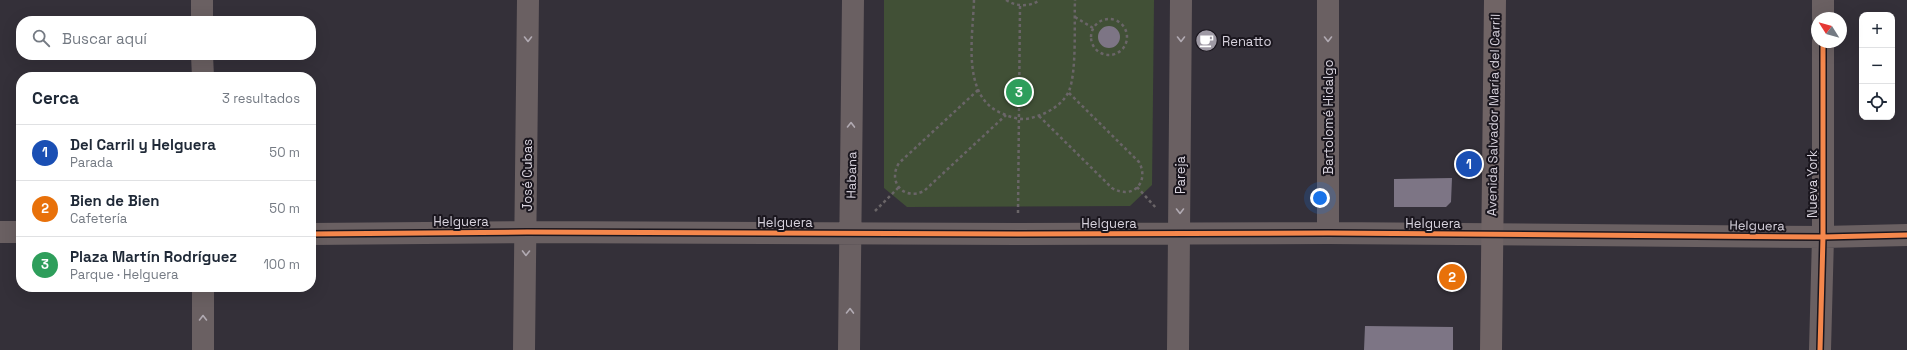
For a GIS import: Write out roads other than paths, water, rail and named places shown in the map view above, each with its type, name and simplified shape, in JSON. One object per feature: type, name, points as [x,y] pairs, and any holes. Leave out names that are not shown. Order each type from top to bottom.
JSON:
[{"type":"street","points":[[202,0],[202,16]]},
{"type":"street","name":"José Cubas","points":[[524,350],[527,232],[528,0]]},
{"type":"street","name":"Habana","points":[[849,350],[853,0]]},
{"type":"street","name":"Pareja","points":[[1178,350],[1181,0]]},
{"type":"street","name":"Bartolomé Hidalgo","points":[[1328,0],[1328,233]]},
{"type":"street","name":"Avenida Salvador María del Carril","points":[[1491,350],[1495,0]]},
{"type":"street","points":[[1823,0],[1823,12]]},
{"type":"street","name":"Nueva York","points":[[1820,350],[1823,237],[1823,48]]},
{"type":"street","points":[[202,60],[203,72]]},
{"type":"street","points":[[0,232],[16,232]]},
{"type":"street","name":"Helguera","points":[[316,234],[527,232],[850,234],[1328,233],[1823,237],[1907,235]]},
{"type":"street","points":[[203,350],[204,292]]},
{"type":"place","name":"Renatto","points":[[1207,41]]},
{"type":"place","name":"Plaza Martín Rodríguez","points":[[1019,92]]},
{"type":"place","name":"Del Carril y Helguera","points":[[1469,164]]},
{"type":"place","name":"Bien de Bien","points":[[1452,277]]}]
